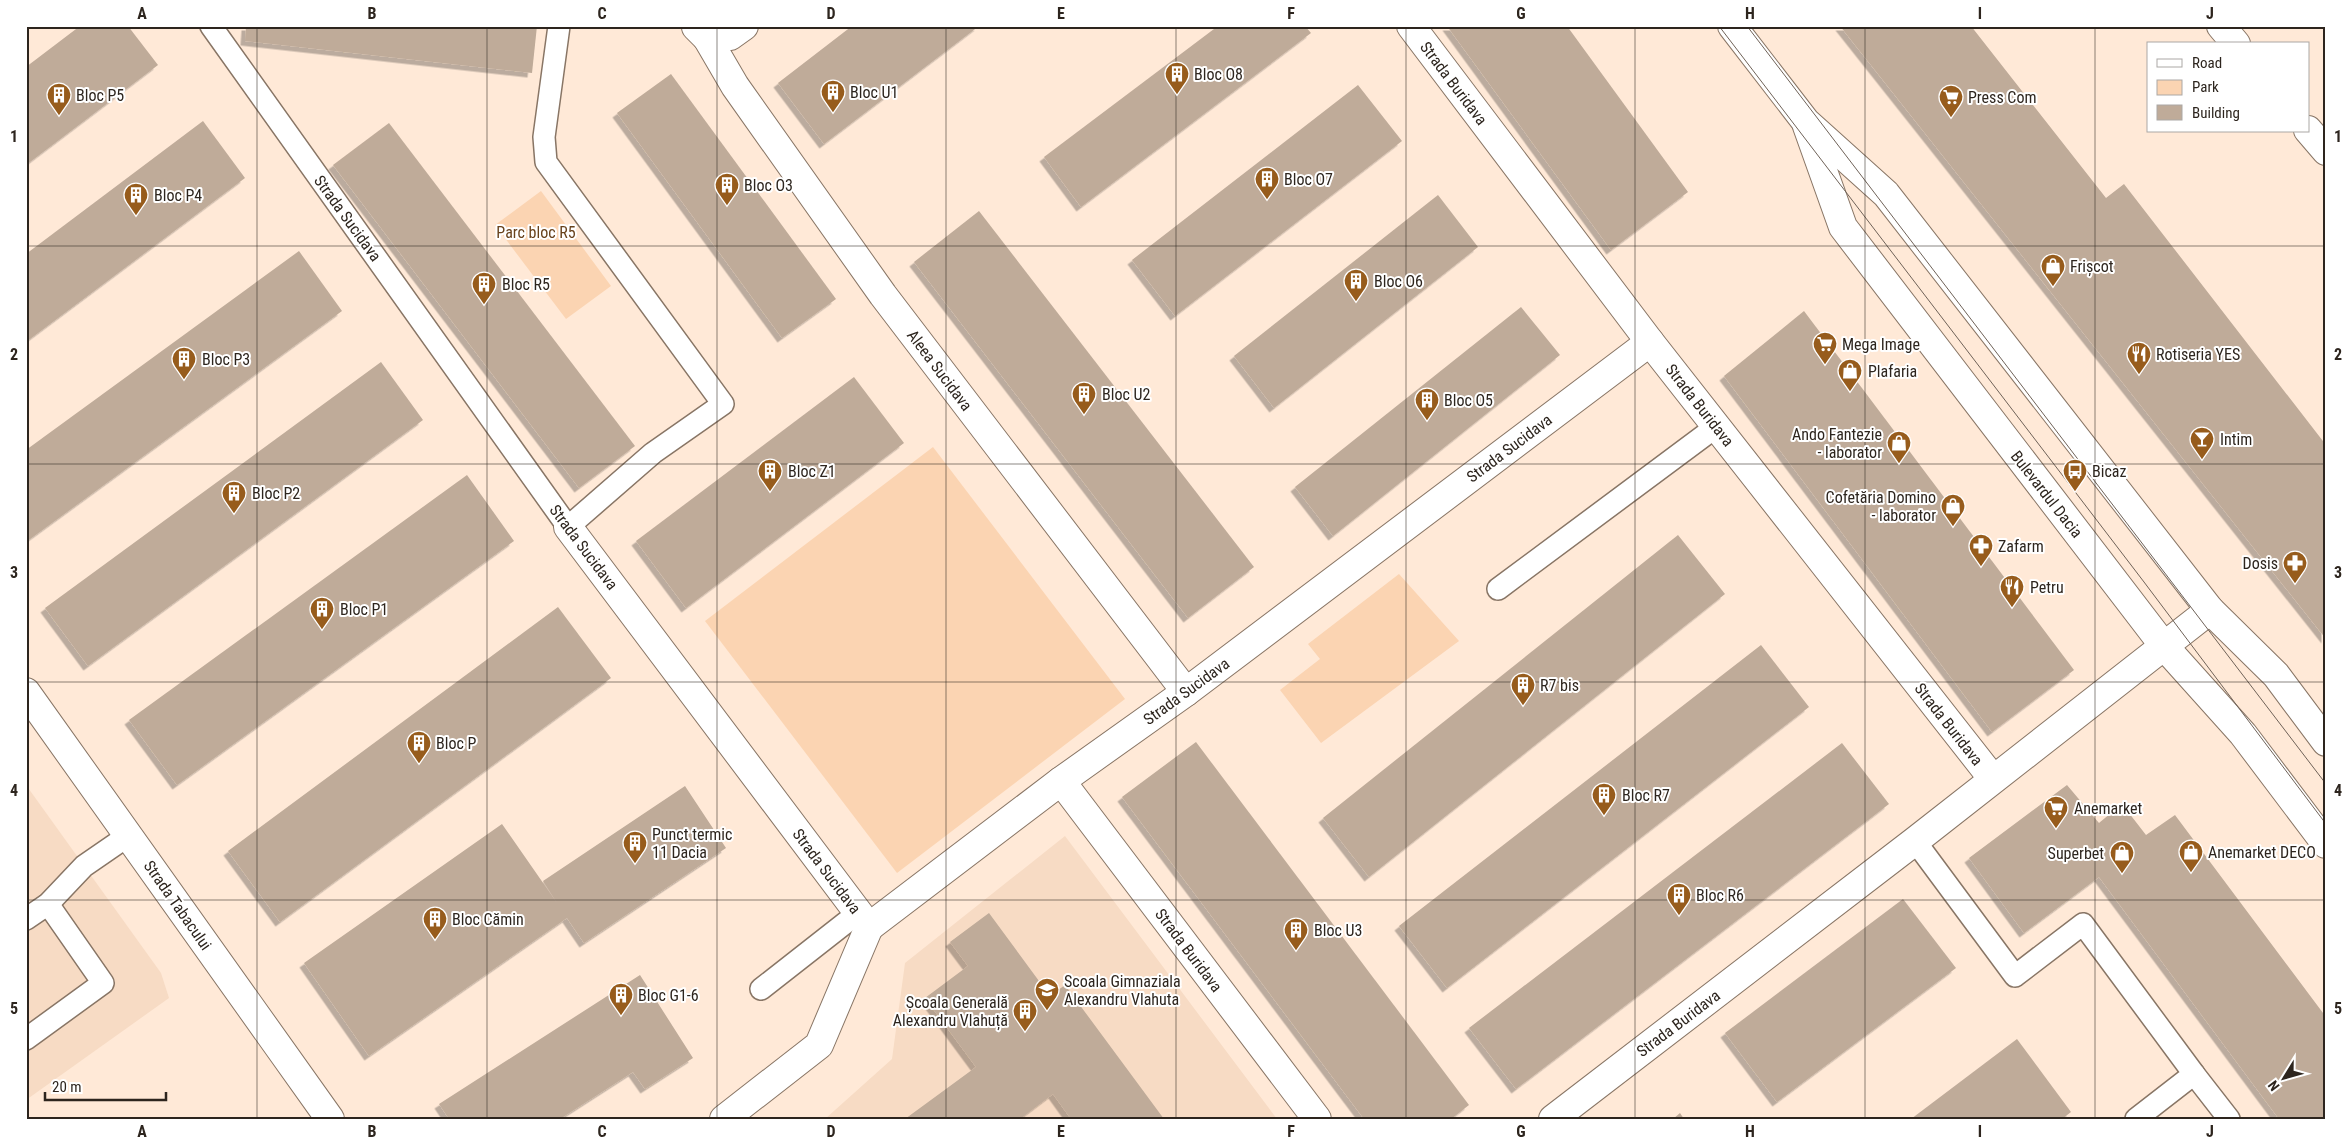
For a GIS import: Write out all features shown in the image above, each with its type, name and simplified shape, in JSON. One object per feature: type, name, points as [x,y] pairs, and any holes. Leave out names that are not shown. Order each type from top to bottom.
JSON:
[{"type":"street","points":[[701,32],[730,36],[744,26]]},
{"type":"street","name":"Strada Buridava","points":[[1411,26],[1650,342],[1993,779]]},
{"type":"street","name":"Bulevardul Dacia","points":[[1732,26],[1806,122],[1886,194],[2210,610],[2276,675],[2326,742]]},
{"type":"street","points":[[2222,26],[2234,42]]},
{"type":"street","name":"Aleea Sucidava","points":[[701,32],[735,86],[882,295],[1186,692]]},
{"type":"street","name":"Bulevardul Dacia","points":[[1806,122],[1843,227],[2164,646],[2243,734],[2326,844]]},
{"type":"street","points":[[2310,132],[2326,151]]},
{"type":"street","name":"Strada Sucidava","points":[[568,527],[864,920],[1186,692],[1650,342]]},
{"type":"street","name":"Strada Buridava","points":[[1553,1119],[1915,841],[2210,610]]},
{"type":"street","name":"Strada Tabacului","points":[[26,692],[330,1119]]},
{"type":"street","name":"Strada Buridava","points":[[1062,781],[1317,1119]]},
{"type":"street","points":[[724,1119],[819,1045],[864,920]]},
{"type":"lane","name":"Strada Sucidava","points":[[211,26],[568,527]]},
{"type":"lane","points":[[558,26],[544,136],[546,162],[723,404],[653,453],[568,527]]},
{"type":"lane","points":[[1498,589],[1717,426]]},
{"type":"lane","points":[[26,919],[48,904],[84,866],[128,835]]},
{"type":"lane","points":[[1915,841],[2015,976],[2083,924],[2229,1119]]},
{"type":"lane","points":[[26,1039],[103,983],[48,904]]},
{"type":"lane","points":[[761,989],[864,920]]},
{"type":"lane","points":[[2136,1119],[2194,1074]]},
{"type":"shaded area","points":[[26,785],[161,973],[169,998],[26,1100]]},
{"type":"shaded area","name":"Scoala Gimnaziala Alexandru Vlahuta","points":[[1065,836],[1277,1119],[825,1119],[892,1059],[905,963]]},
{"type":"green space","name":"Parc bloc R5","points":[[541,191],[611,286],[566,319],[495,225]]},
{"type":"green space","points":[[933,447],[1125,699],[897,873],[705,621]]},
{"type":"green space","points":[[1399,574],[1459,641],[1321,743],[1280,690],[1320,659],[1308,644]]},
{"type":"building","name":"Bloc P5","points":[[80,26],[128,26],[158,65],[26,165],[26,67]]},
{"type":"building","points":[[246,26],[537,26],[532,73],[245,41]]},
{"type":"building","name":"Bloc U1","points":[[852,26],[979,26],[824,144],[778,83]]},
{"type":"building","name":"Bloc O8","points":[[1218,26],[1305,26],[1311,33],[1081,207],[1044,157]]},
{"type":"building","points":[[1447,26],[1567,26],[1688,192],[1611,250]]},
{"type":"building","points":[[1840,26],[1971,26],[2106,198],[2124,184],[2326,445],[2326,639]]},
{"type":"building","name":"Bloc O3","points":[[671,74],[836,299],[782,338],[617,113]]},
{"type":"building","name":"Bloc O7","points":[[1358,85],[1402,141],[1175,316],[1132,260]]},
{"type":"building","name":"Bloc P4","points":[[203,121],[245,178],[26,342],[26,254]]},
{"type":"building","name":"Bloc R5","points":[[389,123],[635,446],[579,488],[333,165]]},
{"type":"building","name":"Bloc O6","points":[[1438,195],[1478,247],[1274,408],[1234,356]]},
{"type":"building","name":"Bloc U2","points":[[979,211],[1254,567],[1188,618],[914,262]]},
{"type":"building","name":"Bloc P3","points":[[299,251],[342,311],[26,542],[26,450]]},
{"type":"building","name":"Bloc O5","points":[[1521,307],[1560,355],[1333,536],[1295,487]]},
{"type":"building","points":[[1804,311],[2074,670],[1992,732],[1724,376]]},
{"type":"building","name":"Bloc P2","points":[[381,362],[423,420],[88,666],[45,608]]},
{"type":"building","name":"Bloc Z1","points":[[854,377],[904,443],[686,608],[636,541]]},
{"type":"building","name":"Bloc P1","points":[[467,475],[514,541],[177,785],[129,720]]},
{"type":"building","name":"R7 bis","points":[[1678,535],[1725,594],[1369,877],[1323,818]]},
{"type":"building","name":"Bloc P","points":[[558,607],[611,678],[280,922],[228,851]]},
{"type":"building","name":"Bloc R7","points":[[1761,645],[1809,707],[1447,988],[1399,926]]},
{"type":"building","name":"Bloc U3","points":[[1196,742],[1469,1105],[1451,1119],[1364,1119],[1122,797]]},
{"type":"building","name":"Bloc R6","points":[[1842,743],[1889,804],[1516,1089],[1469,1028]]},
{"type":"building","points":[[2067,785],[2099,823],[2122,804],[2146,835],[2175,815],[2326,1017],[2326,1119],[2279,1119],[2099,877],[2024,933],[1969,858]]},
{"type":"building","name":"Bloc Cămin","points":[[685,786],[726,848],[584,943],[567,918],[369,1056],[304,963],[502,824],[557,903],[543,881]]},
{"type":"building","points":[[1903,899],[1956,968],[1777,1102],[1725,1033]]},
{"type":"building","name":"Școala Generală Alexandru Vlahuță","points":[[989,913],[1050,996],[1065,985],[1164,1119],[1071,1119],[1053,1094],[1020,1119],[905,1119],[976,1067],[925,998],[968,966],[950,942]]},
{"type":"building","name":"Bloc G1-6","points":[[640,975],[693,1058],[645,1089],[633,1072],[560,1119],[449,1119],[439,1104]]},
{"type":"building","points":[[2017,1039],[2071,1112],[2062,1119],[1911,1119]]},
{"type":"building","points":[[1680,1113],[1684,1119],[1673,1119]]},
{"type":"tram line","points":[[1719,26],[2144,582],[2326,824]]},
{"type":"tram line","points":[[1747,26],[2326,784]]},
{"type":"place","name":"Bloc O8","points":[[1177,95]]},
{"type":"place","name":"Bloc U1","points":[[833,113]]},
{"type":"place","name":"Bloc P5","points":[[59,116]]},
{"type":"place","name":"Press Com","points":[[1951,118]]},
{"type":"place","name":"Bloc O7","points":[[1267,200]]},
{"type":"place","name":"Bloc O3","points":[[727,206]]},
{"type":"place","name":"Bloc P4","points":[[136,216]]},
{"type":"place","name":"Frișcot","points":[[2053,287]]},
{"type":"place","name":"Bloc O6","points":[[1356,302]]},
{"type":"place","name":"Bloc R5","points":[[484,305]]},
{"type":"place","name":"Mega Image","points":[[1825,365]]},
{"type":"place","name":"Rotiseria YES","points":[[2139,375]]},
{"type":"place","name":"Bloc P3","points":[[184,380]]},
{"type":"place","name":"Plafaria","points":[[1850,392]]},
{"type":"place","name":"Bloc U2","points":[[1084,415]]},
{"type":"place","name":"Bloc O5","points":[[1427,421]]},
{"type":"place","name":"Intim","points":[[2202,460]]},
{"type":"place","name":"Ando Fantezie - laborator","points":[[1899,464]]},
{"type":"place","name":"Bloc Z1","points":[[770,492]]},
{"type":"place","name":"Bicaz","points":[[2075,492]]},
{"type":"place","name":"Bloc P2","points":[[234,514]]},
{"type":"place","name":"Cofetăria Domino - laborator","points":[[1953,527]]},
{"type":"place","name":"Zafarm","points":[[1981,567]]},
{"type":"place","name":"Dosis","points":[[2295,584]]},
{"type":"place","name":"Petru","points":[[2012,608]]},
{"type":"place","name":"Bloc P1","points":[[322,630]]},
{"type":"place","name":"R7 bis","points":[[1523,706]]},
{"type":"place","name":"Bloc P","points":[[419,764]]},
{"type":"place","name":"Bloc R7","points":[[1604,816]]},
{"type":"place","name":"Anemarket","points":[[2056,829]]},
{"type":"place","name":"Punct termic 11 Dacia","points":[[635,864]]},
{"type":"place","name":"Anemarket DECO","points":[[2191,873]]},
{"type":"place","name":"Superbet","points":[[2122,874]]},
{"type":"place","name":"Bloc R6","points":[[1679,916]]},
{"type":"place","name":"Bloc Cămin","points":[[435,940]]},
{"type":"place","name":"Bloc U3","points":[[1296,951]]},
{"type":"place","name":"Scoala Gimnaziala Alexandru Vlahuta","points":[[1047,1011]]},
{"type":"place","name":"Bloc G1-6","points":[[621,1016]]},
{"type":"place","name":"Școala Generală Alexandru Vlahuță","points":[[1025,1032]]}]
